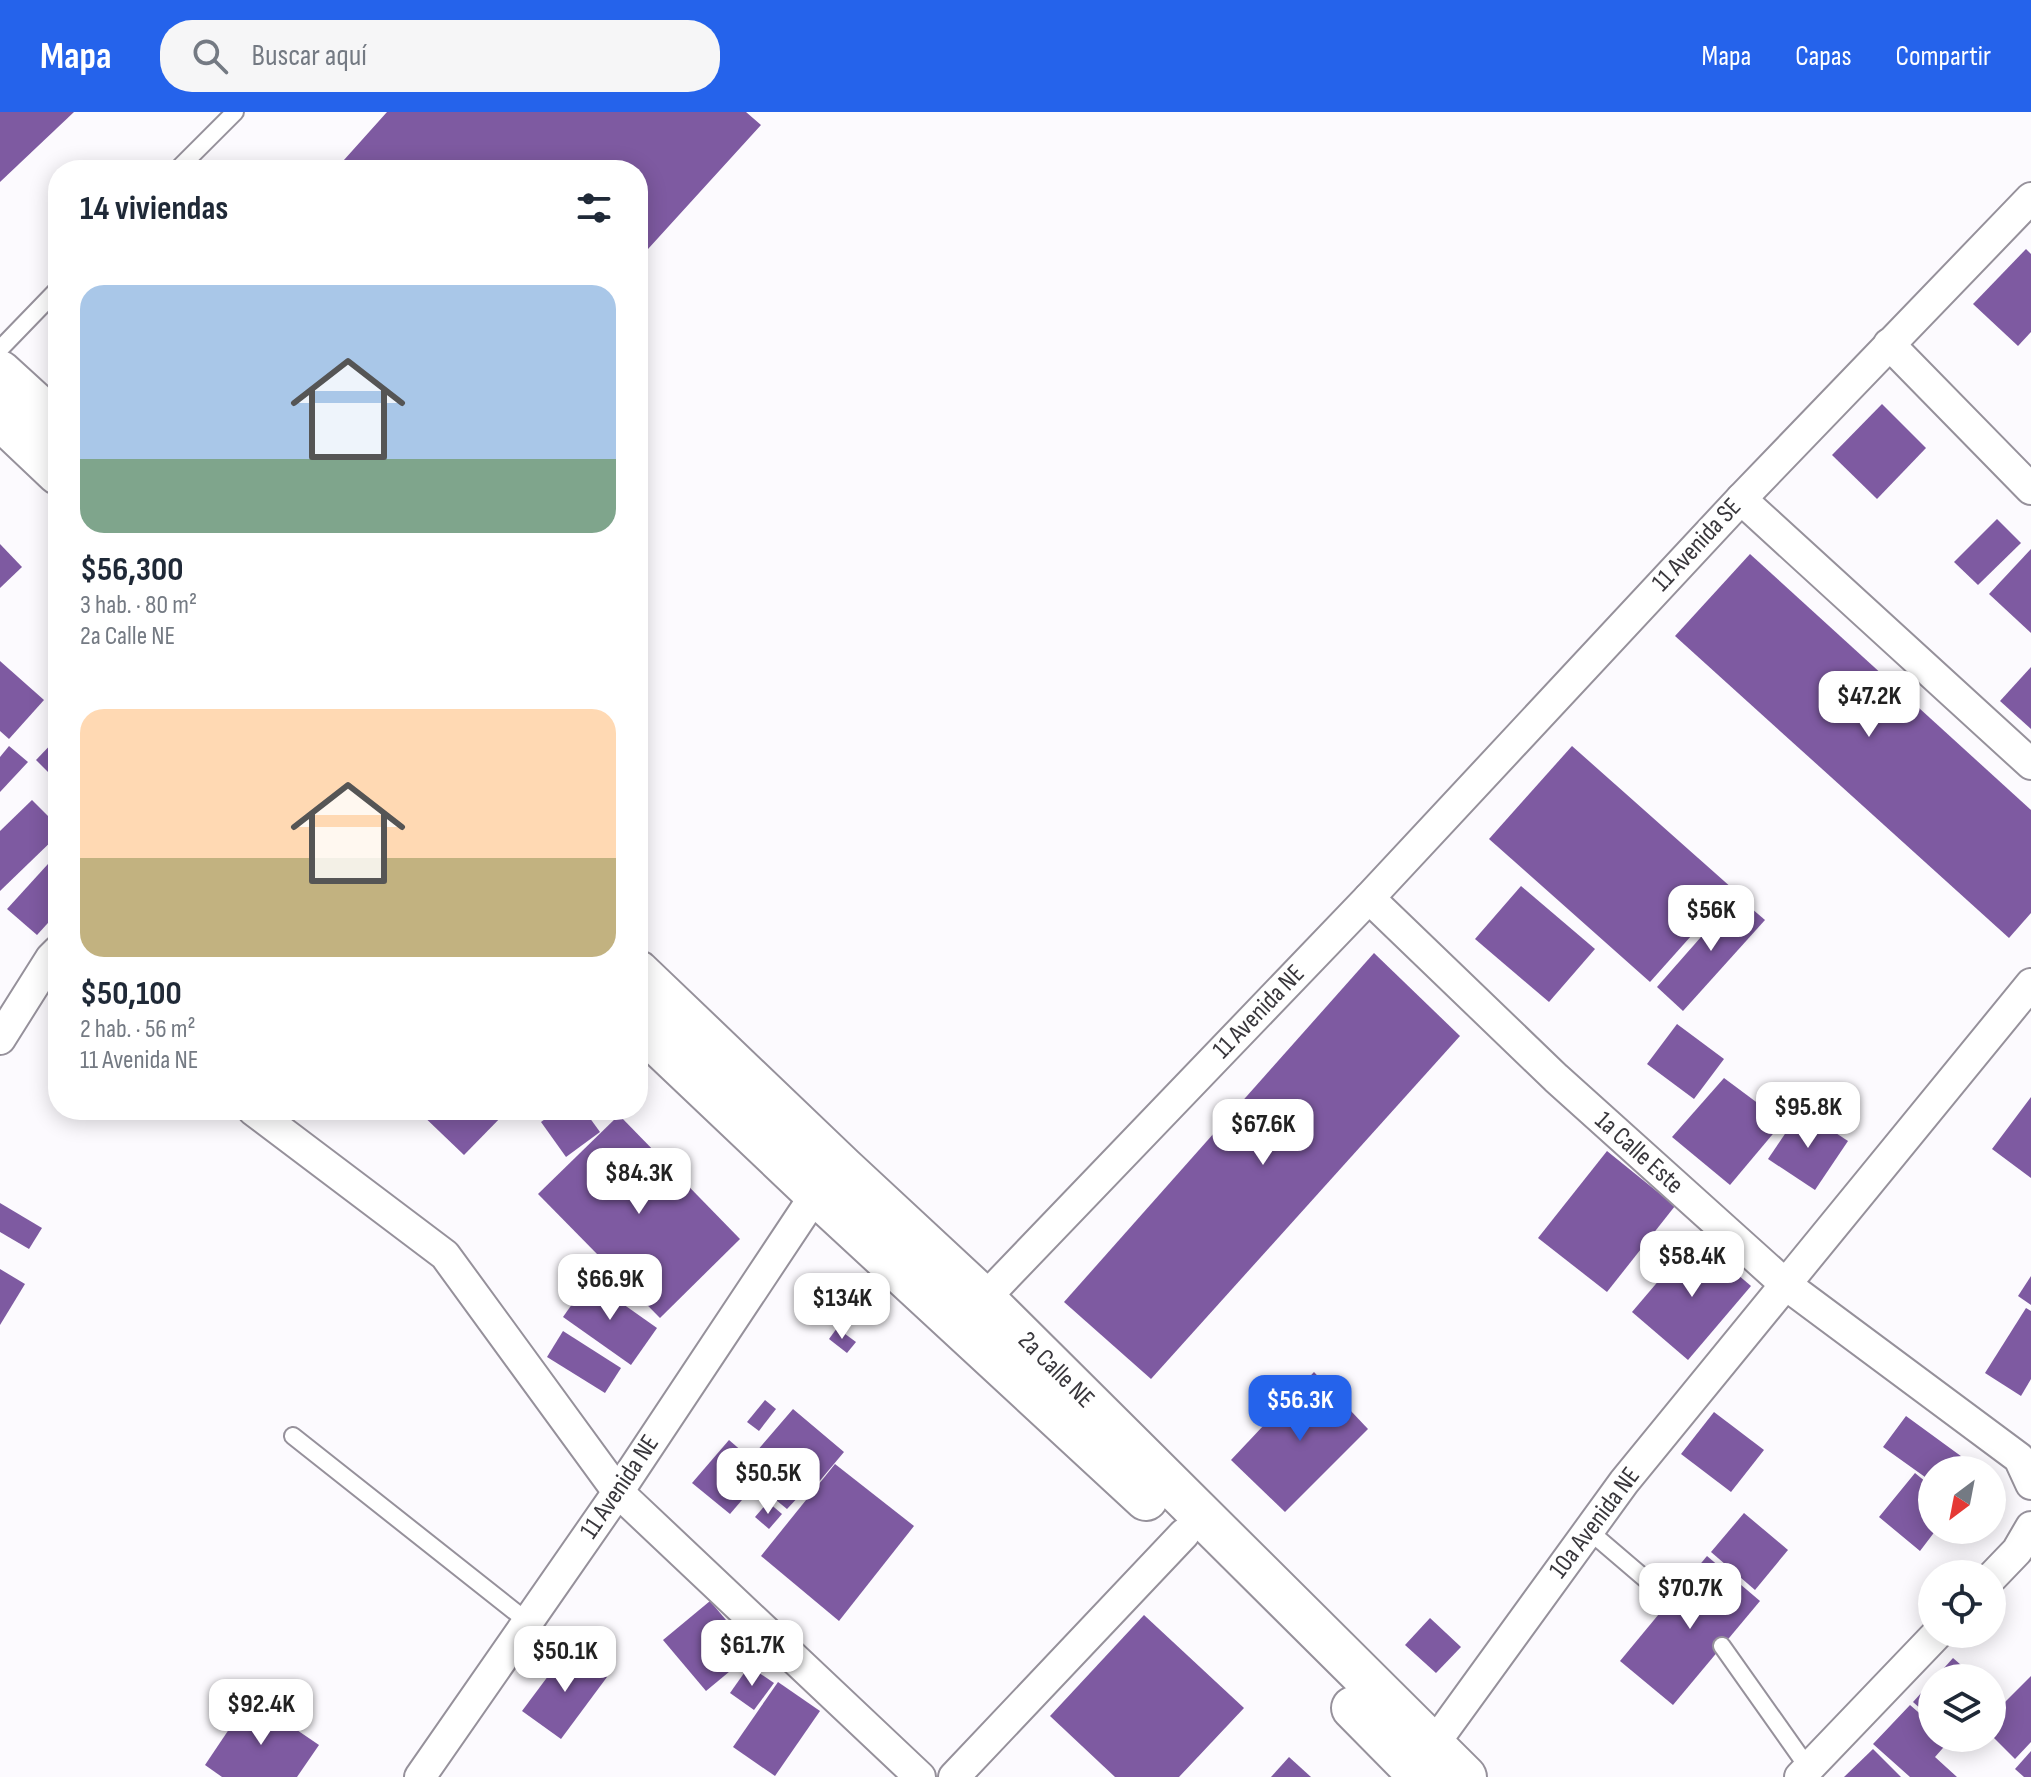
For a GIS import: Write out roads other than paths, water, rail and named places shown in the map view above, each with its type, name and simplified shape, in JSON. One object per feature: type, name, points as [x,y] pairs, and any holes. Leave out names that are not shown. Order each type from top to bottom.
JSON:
[{"type":"main road","points":[[0,372],[48,416]]},
{"type":"main road","points":[[0,418],[48,464]]},
{"type":"main road","name":"2a Calle NE","points":[[648,982],[984,1299],[1423,1764]]},
{"type":"main road","name":"2a Calle NE","points":[[648,1034],[1184,1534],[1423,1764],[1465,1777]]},
{"type":"street","name":"11 Avenida SE","points":[[1369,898],[1889,344],[2026,213]]},
{"type":"street","points":[[1889,344],[2031,489]]},
{"type":"street","points":[[1741,499],[2031,764]]},
{"type":"street","name":"1a Calle Este","points":[[1369,898],[1556,1078],[1785,1284],[2019,1458],[2031,1484]]},
{"type":"street","name":"11 Avenida NE","points":[[984,1299],[1369,898]]},
{"type":"street","points":[[0,1039],[48,970]]},
{"type":"street","name":"10a Avenida NE","points":[[1423,1764],[1624,1482],[2031,984]]},
{"type":"street","points":[[266,1120],[445,1255],[618,1492],[920,1777]]},
{"type":"street","name":"11 Avenida NE","points":[[420,1777],[618,1492],[816,1194]]},
{"type":"street","points":[[954,1777],[1184,1534]]},
{"type":"street","points":[[2006,1565],[2026,1548]]},
{"type":"street","points":[[1805,1773],[1924,1648]]},
{"type":"lane","points":[[187,160],[235,112]]},
{"type":"lane","points":[[0,349],[48,299]]},
{"type":"lane","points":[[293,1436],[528,1622]]},
{"type":"lane","points":[[1588,1530],[1670,1600]]},
{"type":"lane","points":[[1722,1646],[1805,1773]]}]
